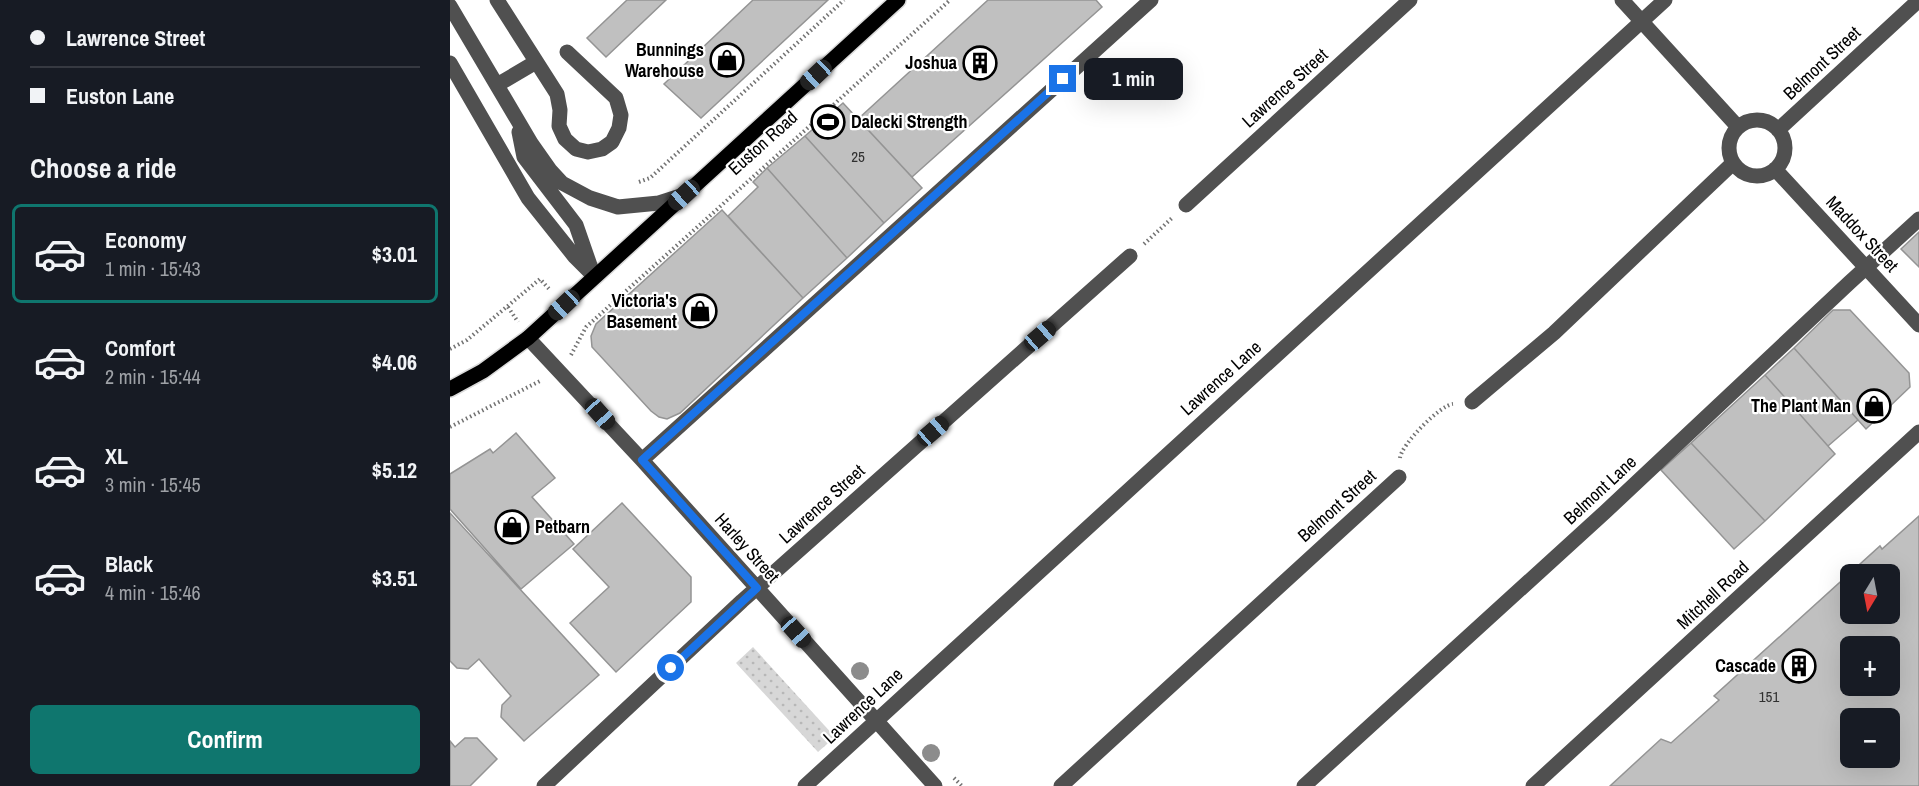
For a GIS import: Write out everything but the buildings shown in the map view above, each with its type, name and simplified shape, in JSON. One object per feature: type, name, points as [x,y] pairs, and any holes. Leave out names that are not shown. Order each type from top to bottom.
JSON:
[{"type":"main road","name":"Euston Road","points":[[450,389],[483,371],[528,338],[898,0]]},
{"type":"street","points":[[497,0],[557,94],[560,110],[559,126],[565,139],[576,149],[588,152],[602,149],[612,142],[619,128],[621,114],[615,98],[567,52]]},
{"type":"street","points":[[642,460],[1150,0]]},
{"type":"street","name":"Lawrence Street","points":[[1186,205],[1410,0]]},
{"type":"street","points":[[1622,0],[1738,127]]},
{"type":"street","name":"Lawrence Lane","points":[[805,786],[1665,0]]},
{"type":"street","name":"Belmont Street","points":[[1778,130],[1919,0]]},
{"type":"street","points":[[450,6],[531,143],[562,183],[590,198],[618,207],[659,203],[684,195]]},
{"type":"street","points":[[496,85],[536,62]]},
{"type":"street","points":[[450,63],[528,198],[594,276]]},
{"type":"street","points":[[516,117],[524,157],[576,225],[594,276]]},
{"type":"street","points":[[1763,121],[1778,130],[1785,146],[1784,154],[1775,169],[1761,176],[1753,176],[1745,174],[1733,163],[1728,148],[1738,127],[1746,123],[1763,121]]},
{"type":"street","points":[[1472,402],[1554,333],[1733,163]]},
{"type":"street","name":"Maddox Street","points":[[1775,169],[1919,326]]},
{"type":"street","name":"Belmont Lane","points":[[1304,786],[1604,513],[1919,219]]},
{"type":"street","name":"Lawrence Street","points":[[544,786],[757,588],[1130,256]]},
{"type":"street","name":"Harley Street","points":[[528,338],[642,460],[935,786]]},
{"type":"street","name":"Mitchell Road","points":[[1533,786],[1919,432]]},
{"type":"street","name":"Belmont Street","points":[[1061,786],[1399,477]]},
{"type":"path","points":[[630,186],[650,178],[844,0]]},
{"type":"path","name":"Euston Road","points":[[569,358],[586,327],[950,0]]},
{"type":"path","points":[[1130,256],[1186,205]]},
{"type":"path","points":[[450,349],[467,340],[540,279]]},
{"type":"path","points":[[450,427],[542,380]]},
{"type":"path","name":"Belmont Street","points":[[1399,477],[1400,451],[1419,430],[1447,404],[1472,402]]},
{"type":"shaded area","points":[[753,647],[835,737],[818,752],[736,663]]},
{"type":"place","name":"Bunnings Warehouse","points":[[727,60]]},
{"type":"place","name":"Joshua","points":[[980,63]]},
{"type":"place","name":"Dalecki Strength","points":[[828,122]]},
{"type":"place","name":"Victoria's Basement","points":[[700,311]]},
{"type":"place","name":"The Plant Man","points":[[1874,406]]},
{"type":"place","name":"Petbarn","points":[[512,527]]},
{"type":"place","name":"Cascade","points":[[1799,666]]},
{"type":"route","points":[[671,668],[757,588],[642,460],[1063,79]]}]
